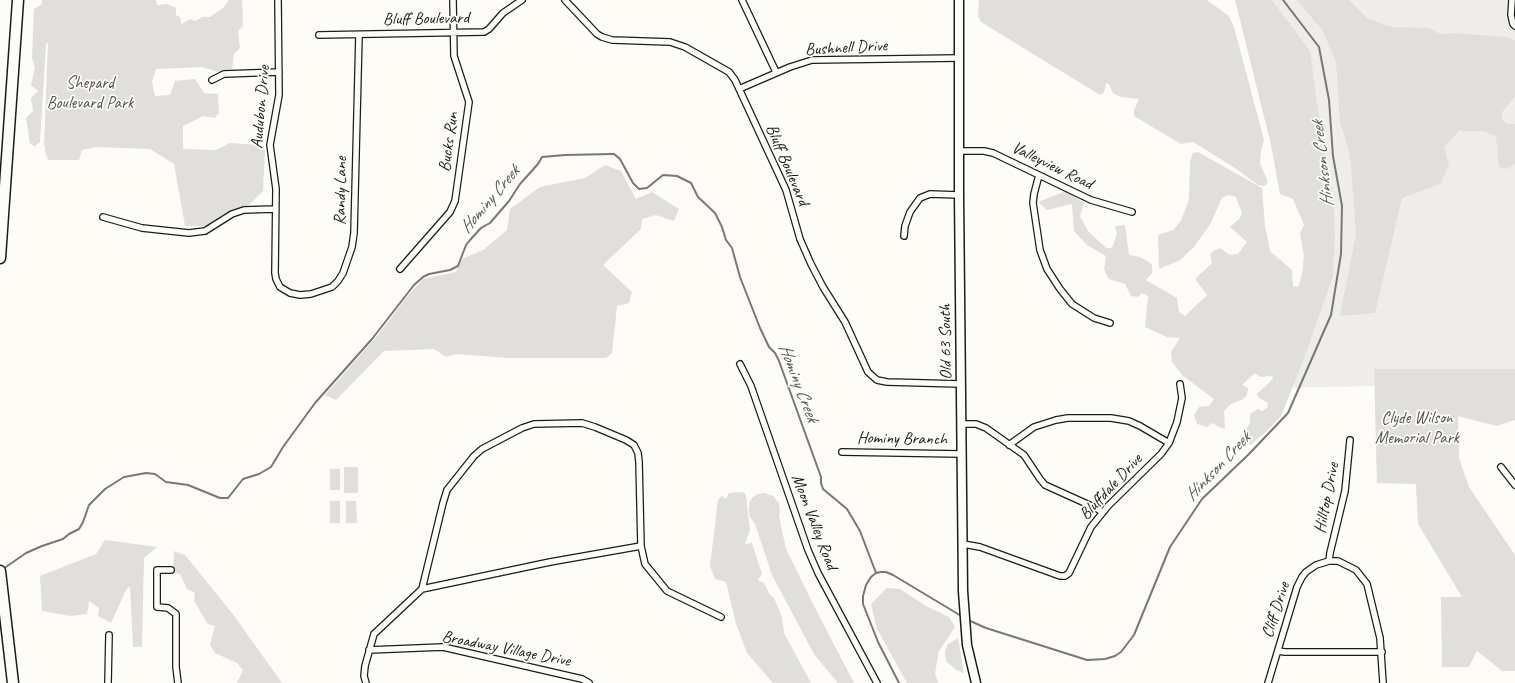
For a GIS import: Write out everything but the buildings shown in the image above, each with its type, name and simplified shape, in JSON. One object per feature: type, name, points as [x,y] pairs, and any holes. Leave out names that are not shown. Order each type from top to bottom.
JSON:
[{"type":"highway","points":[[0,258],[18,0]]},
{"type":"highway","points":[[0,571],[13,683]]},
{"type":"main road","name":"Old 63 South","points":[[959,0],[959,195],[963,591],[967,645],[976,683]]},
{"type":"street","name":"Audubon Drive","points":[[278,0],[278,104],[270,145],[276,185],[274,273],[280,286]]},
{"type":"street","name":"Bucks Run","points":[[400,269],[450,212],[455,201],[469,102],[454,56],[453,0]]},
{"type":"street","name":"Bluff Boulevard","points":[[318,35],[453,33],[486,31],[503,13],[522,0]]},
{"type":"street","name":"Bluff Boulevard","points":[[565,0],[597,34],[602,37],[612,40],[670,42],[685,47],[729,72],[735,80],[786,190],[800,239],[811,264],[823,287],[845,322],[868,372],[877,380],[887,382],[961,384]]},
{"type":"street","points":[[742,0],[776,72]]},
{"type":"street","points":[[1512,0],[1511,15],[1515,26]]},
{"type":"street","name":"Randy Lane","points":[[280,286],[290,293],[300,295],[311,294],[332,287],[343,273],[352,247],[354,233],[359,35]]},
{"type":"street","name":"Bushnell Drive","points":[[739,90],[776,72],[801,63],[824,59],[959,58]]},
{"type":"street","points":[[212,80],[224,74],[279,72]]},
{"type":"street","name":"Valleyview Road","points":[[960,151],[984,151],[993,153],[1091,200],[1132,212]]},
{"type":"street","points":[[1039,175],[1033,203],[1040,250],[1047,269],[1072,304],[1094,318],[1110,323]]},
{"type":"street","points":[[904,236],[906,221],[910,212],[920,198],[930,194],[959,195]]},
{"type":"street","points":[[103,217],[142,228],[194,233],[205,231],[232,214],[244,210],[276,209]]},
{"type":"street","name":"Moon Valley Road","points":[[740,364],[751,386],[808,550],[818,573],[877,683]]},
{"type":"street","name":"Bluffdale Drive","points":[[963,544],[980,547],[1065,576],[1071,571],[1087,532],[1102,512],[1161,454],[1177,422],[1182,398],[1180,384]]},
{"type":"street","points":[[1009,445],[1034,427],[1068,418],[1111,418],[1122,420],[1140,426],[1168,442]]},
{"type":"street","points":[[366,683],[364,676],[374,634],[422,588],[447,490],[474,456],[482,449],[522,428],[534,424],[582,423],[626,440],[634,445],[638,453],[639,462],[641,546],[645,564],[666,591],[722,617]]},
{"type":"street","points":[[962,424],[981,425],[1024,455],[1045,486],[1102,512]]},
{"type":"street","name":"Hilltop Drive","points":[[1329,561],[1344,497],[1350,440]]},
{"type":"street","name":"Hominy Branch","points":[[842,452],[961,454]]},
{"type":"street","points":[[1501,468],[1515,485]]},
{"type":"street","points":[[422,588],[550,562],[641,546]]},
{"type":"street","points":[[1329,561],[1338,561],[1350,566],[1356,570],[1364,580],[1375,613],[1382,652],[1383,683]]},
{"type":"street","name":"Cliff Drive","points":[[1268,683],[1297,587],[1302,577],[1316,565],[1329,561]]},
{"type":"street","points":[[171,570],[157,570],[157,607],[168,608],[176,614],[176,667],[178,683]]},
{"type":"street","points":[[108,683],[109,635]]},
{"type":"street","name":"Broadway Village Drive","points":[[369,650],[443,647],[582,678],[589,683]]},
{"type":"street","points":[[1278,651],[1382,652]]},
{"type":"shaded area","points":[[1259,0],[1515,0],[1515,383],[1280,388],[1311,274],[1321,142]]},
{"type":"green space","name":"Shepard Boulevard Park","points":[[42,0],[156,0],[157,5],[167,4],[176,8],[176,15],[180,17],[181,24],[190,19],[195,21],[203,17],[210,17],[223,8],[229,0],[242,0],[243,26],[238,31],[240,48],[234,54],[232,69],[218,72],[202,67],[156,69],[152,82],[155,96],[170,95],[175,81],[195,79],[204,93],[218,94],[219,113],[215,118],[203,116],[183,126],[183,149],[216,150],[230,143],[259,145],[265,151],[263,191],[249,205],[225,213],[206,226],[185,226],[174,164],[150,149],[96,147],[82,150],[79,160],[48,160],[44,146],[48,43],[46,44],[40,142],[35,146],[30,144],[26,118],[33,111],[31,98],[38,91],[31,85],[35,67],[32,58],[34,9],[42,4]]},
{"type":"green space","points":[[979,0],[1207,0],[1229,16],[1234,27],[1264,140],[1261,150],[1260,163],[1268,182],[1265,186],[1258,185],[1235,168],[1193,142],[1181,144],[1134,116],[1134,110],[1139,99],[1121,97],[1113,93],[1109,84],[1106,83],[1104,92],[1100,95],[981,22],[978,16]]},
{"type":"green space","points":[[1235,0],[1272,0],[1310,51],[1324,152],[1333,193],[1335,232],[1333,276],[1305,356],[1281,416],[1267,431],[1250,445],[1242,439],[1250,422],[1250,414],[1258,409],[1262,411],[1267,408],[1268,403],[1259,398],[1257,394],[1273,379],[1272,376],[1260,377],[1255,373],[1242,385],[1248,388],[1247,395],[1242,400],[1231,404],[1224,411],[1225,429],[1213,423],[1207,427],[1197,424],[1194,415],[1199,407],[1209,406],[1214,399],[1182,375],[1172,362],[1171,352],[1180,338],[1167,337],[1145,327],[1148,296],[1142,293],[1138,297],[1131,296],[1125,284],[1109,279],[1104,270],[1106,256],[1087,245],[1074,231],[1072,204],[1047,210],[1038,202],[1066,191],[1084,203],[1080,216],[1088,231],[1106,248],[1112,248],[1117,234],[1115,226],[1125,225],[1129,255],[1140,257],[1152,264],[1152,273],[1146,280],[1177,298],[1179,312],[1185,316],[1207,295],[1195,279],[1212,263],[1210,254],[1220,248],[1230,255],[1238,254],[1247,242],[1230,227],[1240,218],[1242,213],[1236,197],[1228,195],[1222,198],[1211,223],[1194,247],[1180,260],[1159,269],[1158,235],[1173,230],[1181,221],[1189,199],[1190,162],[1193,153],[1198,152],[1262,188],[1265,226],[1270,251],[1292,270],[1293,286],[1298,287],[1302,275],[1304,256],[1300,234],[1304,225],[1293,199],[1280,194],[1271,145]]},
{"type":"green space","points":[[1297,0],[1349,0],[1367,18],[1391,27],[1429,28],[1440,34],[1454,33],[1507,37],[1515,40],[1515,96],[1502,112],[1502,120],[1507,124],[1515,124],[1515,164],[1507,169],[1499,167],[1496,136],[1484,131],[1459,131],[1444,147],[1449,166],[1440,184],[1402,198],[1375,313],[1340,316],[1356,234],[1351,165],[1348,147],[1340,122],[1336,62],[1323,31]]},
{"type":"green space","points":[[605,165],[621,171],[636,199],[652,192],[679,209],[674,221],[656,215],[642,219],[641,229],[603,265],[632,292],[629,303],[617,306],[612,353],[606,358],[508,358],[456,354],[446,357],[434,349],[384,351],[336,400],[325,395],[378,335],[406,298],[423,279],[456,272],[462,259],[483,250],[507,230],[510,209],[540,187],[585,178]]},
{"type":"green space","name":"Clyde Wilson Memorial Park","points":[[1374,369],[1515,369],[1515,420],[1497,426],[1458,416],[1459,458],[1469,487],[1515,555],[1515,671],[1502,671],[1477,651],[1469,667],[1442,667],[1441,597],[1462,597],[1418,524],[1416,484],[1377,483]]},
{"type":"green space","points":[[344,467],[358,467],[358,493],[344,493]]},
{"type":"green space","points":[[330,469],[340,469],[340,490],[330,490]]},
{"type":"green space","points":[[744,492],[746,496],[750,530],[745,544],[752,543],[762,574],[758,580],[764,583],[770,595],[774,598],[782,617],[784,633],[811,683],[773,683],[747,653],[736,624],[726,582],[715,579],[710,566],[718,500],[722,496],[726,499],[729,493]]},
{"type":"green space","points":[[764,493],[773,496],[779,503],[779,517],[786,549],[854,683],[838,683],[814,654],[772,575],[755,524],[750,517],[749,510],[749,503],[753,497]]},
{"type":"green space","points":[[330,501],[340,501],[340,523],[330,523]]},
{"type":"green space","points":[[346,501],[356,501],[357,523],[346,523]]},
{"type":"green space","points":[[105,540],[157,547],[144,558],[142,647],[133,647],[130,586],[126,590],[111,623],[98,616],[99,608],[89,601],[87,614],[71,616],[42,611],[40,576],[96,554]]},
{"type":"green space","points":[[174,551],[185,555],[232,613],[282,683],[237,683],[243,670],[237,663],[215,653],[210,645],[215,626],[208,624],[194,601],[195,593],[187,589],[180,574],[173,572]]},
{"type":"green space","points":[[887,588],[900,589],[926,606],[949,617],[955,627],[939,651],[935,673],[938,683],[907,683],[877,629],[871,604]]},
{"type":"green space","points":[[958,638],[964,673],[956,670],[946,661],[945,653],[947,645]]},
{"type":"waterway","name":"Hinkson Creek","points":[[968,620],[986,628],[1087,660],[1105,659],[1115,656],[1121,652],[1134,635],[1170,547],[1202,499],[1249,454],[1288,413],[1331,315],[1341,254],[1342,206],[1333,156],[1329,100],[1319,47],[1283,0]]},
{"type":"waterway","name":"Hominy Creek","points":[[3,569],[26,553],[63,539],[79,529],[89,505],[105,489],[124,477],[146,473],[155,474],[166,482],[188,485],[220,498],[228,498],[243,479],[259,474],[271,467],[283,447],[315,403],[372,339],[414,285],[429,274],[450,270],[458,266],[466,245],[481,228],[490,223],[509,201],[520,184],[538,164],[542,157],[614,154],[620,159],[633,183],[639,189],[647,188],[663,175],[677,176],[691,183],[698,197],[715,213],[722,227],[726,240],[732,248],[740,277],[760,328],[769,347],[775,353],[779,361],[821,477],[823,489],[847,509],[860,531],[876,573]]},
{"type":"waterway","name":"Hinkson Creek","points":[[899,683],[878,642],[863,604],[863,596],[866,585],[871,577],[876,573],[881,572],[886,572],[893,575],[963,617]]}]
